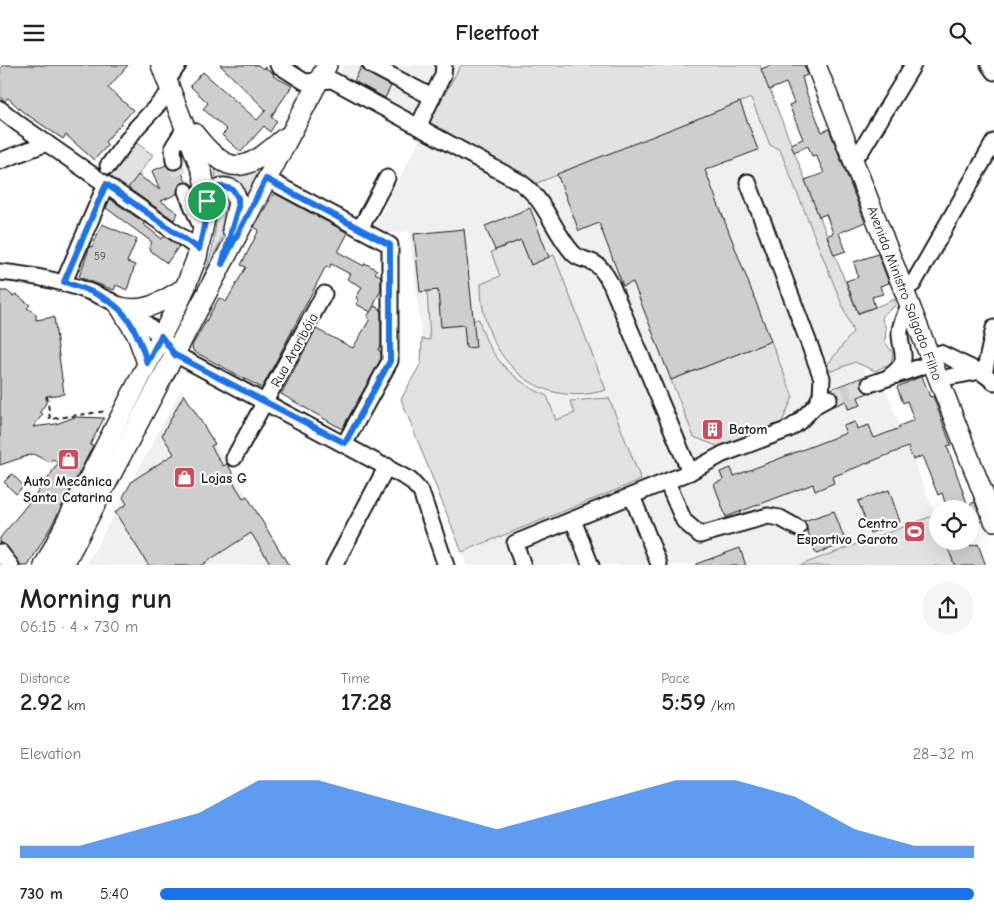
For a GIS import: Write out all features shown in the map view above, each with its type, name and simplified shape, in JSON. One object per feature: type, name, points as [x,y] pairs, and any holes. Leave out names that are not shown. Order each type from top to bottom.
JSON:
[{"type":"main road","name":"Avenida Ministro Salgado Filho","points":[[816,65],[856,153]]},
{"type":"main road","name":"Avenida Ministro Salgado Filho","points":[[827,65],[856,153],[934,357],[994,492]]},
{"type":"main road","points":[[62,565],[175,355],[322,73]]},
{"type":"main road","points":[[44,565],[186,287],[201,240],[207,201],[202,172],[166,79]]},
{"type":"main road","points":[[183,123],[212,156],[231,165],[245,165],[258,160],[291,132]]},
{"type":"main road","points":[[207,201],[214,191],[221,187],[233,190],[238,198],[237,211],[222,264]]},
{"type":"main road","points":[[120,307],[133,310],[146,308],[186,287]]},
{"type":"main road","points":[[120,307],[137,335],[147,363]]},
{"type":"main road","points":[[161,336],[187,330]]},
{"type":"main road","name":"Avenida Ministro Salgado Filho","points":[[944,379],[994,521]]},
{"type":"street","points":[[108,166],[137,127],[166,79],[178,65]]},
{"type":"street","points":[[278,65],[303,81],[322,73],[528,187],[542,201],[572,253],[579,258],[592,262],[602,270],[616,295],[690,473]]},
{"type":"street","points":[[371,65],[432,97]]},
{"type":"street","points":[[418,127],[443,75],[444,65]]},
{"type":"street","points":[[856,153],[912,65]]},
{"type":"street","points":[[989,65],[994,72]]},
{"type":"street","points":[[0,109],[106,184],[201,240]]},
{"type":"street","points":[[174,161],[173,147],[183,123]]},
{"type":"street","points":[[890,376],[902,364],[904,353],[901,326],[909,293],[994,142]]},
{"type":"street","points":[[0,161],[47,143]]},
{"type":"street","points":[[360,229],[387,178]]},
{"type":"street","points":[[266,179],[390,245],[390,361],[345,443]]},
{"type":"street","points":[[523,565],[514,543],[690,473],[723,454],[794,426],[823,402],[822,378],[748,182]]},
{"type":"street","points":[[64,282],[106,184]]},
{"type":"street","points":[[186,191],[201,240]]},
{"type":"street","points":[[0,272],[64,282],[90,291],[120,307],[161,336],[175,355],[386,466],[418,488],[446,565]]},
{"type":"street","name":"Rua Araribóia","points":[[234,458],[324,294]]},
{"type":"street","points":[[985,376],[994,328]]},
{"type":"street","points":[[870,384],[934,357],[985,376]]},
{"type":"street","points":[[944,379],[985,376]]},
{"type":"street","points":[[334,565],[386,466]]},
{"type":"street","points":[[667,482],[684,521],[700,535],[768,516],[780,518],[798,528]]},
{"type":"street","points":[[632,496],[659,564]]},
{"type":"street","points":[[573,520],[591,565]]},
{"type":"street","points":[[0,552],[11,565]]},
{"type":"path","points":[[47,396],[50,419],[107,411],[120,419]]},
{"type":"shaded area","points":[[344,65],[760,65],[858,314],[895,299],[895,306],[884,314],[882,319],[886,328],[885,342],[893,353],[893,359],[888,365],[875,371],[863,367],[872,391],[885,387],[929,500],[929,517],[798,565],[467,565],[401,399],[421,363],[422,340],[409,231],[385,234],[373,228],[421,137],[331,89]]},
{"type":"shaded area","points":[[461,65],[760,65],[858,314],[895,299],[895,306],[884,314],[882,319],[886,328],[885,342],[893,353],[891,363],[875,371],[855,362],[832,371],[828,369],[828,364],[853,332],[780,150],[770,145],[751,98],[537,183],[429,122]]},
{"type":"shaded area","points":[[133,140],[153,155],[128,189],[108,175]]},
{"type":"shaded area","points":[[215,167],[261,167],[262,170],[247,195],[235,180],[227,177],[216,178]]},
{"type":"shaded area","points":[[225,197],[230,198],[226,228],[201,284],[212,251],[219,203]]},
{"type":"shaded area","points":[[521,240],[531,264],[554,255],[606,390],[580,395],[556,392],[535,384],[516,371],[501,354],[490,333],[483,309],[481,284],[500,276],[491,252]]},
{"type":"shaded area","points":[[438,290],[442,327],[479,319],[488,344],[495,355],[523,383],[547,396],[556,420],[575,413],[570,401],[609,398],[641,480],[462,552],[401,399],[421,363],[422,339],[430,340],[427,291]]},
{"type":"shaded area","points":[[771,341],[793,397],[781,424],[722,448],[694,437],[671,380]]},
{"type":"shaded area","name":"Lojas G","points":[[181,390],[290,565],[87,565]]},
{"type":"shaded area","name":"Centro Esportivo Garoto","points":[[929,517],[929,550],[949,550],[955,565],[801,565]]},
{"type":"building","points":[[3,65],[128,65],[108,88],[133,110],[105,142],[108,145],[94,160],[66,135],[63,139],[23,112],[8,98],[4,101],[0,96],[0,68]]},
{"type":"building","points":[[220,65],[258,65],[292,86],[271,117],[277,121],[270,132],[264,126],[241,152],[222,135],[227,130],[203,109],[208,103],[190,86],[203,72],[257,120],[266,110]]},
{"type":"building","points":[[772,65],[804,65],[808,75],[802,77],[806,92],[822,132],[829,129],[865,222],[839,233],[846,251],[834,255],[827,236],[833,233],[826,214],[819,217],[805,180],[824,173],[816,155],[812,156],[808,146],[794,152],[791,144],[803,139],[789,105],[794,103],[786,83],[769,90],[761,69]]},
{"type":"building","points":[[362,66],[367,73],[391,86],[385,98],[354,81]]},
{"type":"building","points":[[740,102],[758,150],[705,170],[771,341],[671,380],[633,282],[623,286],[599,223],[579,231],[557,174]]},
{"type":"building","points":[[166,165],[174,170],[180,168],[186,182],[178,186],[177,194],[161,201],[178,213],[174,220],[128,188],[138,175],[160,190],[152,171]]},
{"type":"building","points":[[274,193],[348,233],[338,252],[364,266],[365,263],[377,270],[375,273],[381,276],[381,289],[371,312],[356,304],[359,300],[356,298],[362,287],[347,279],[350,274],[331,264],[329,268],[326,266],[262,388],[193,351],[192,346],[219,298],[226,302],[246,267],[241,265],[259,230],[254,227]]},
{"type":"building","points":[[110,199],[145,223],[143,224],[162,239],[164,236],[179,246],[167,263],[149,248],[152,242],[106,208]]},
{"type":"building","points":[[530,208],[549,257],[531,265],[521,240],[495,250],[485,226]]},
{"type":"building","points":[[102,224],[137,239],[127,262],[135,265],[127,290],[116,285],[114,290],[79,277],[90,246],[92,247]]},
{"type":"building","points":[[464,229],[476,347],[466,348],[464,325],[441,327],[438,290],[420,292],[414,234]]},
{"type":"building","points":[[878,254],[889,283],[880,286],[883,294],[872,297],[875,307],[858,313],[846,281],[858,277],[854,262]]},
{"type":"building","points":[[0,291],[7,291],[13,296],[16,294],[30,305],[27,308],[36,314],[36,320],[54,317],[64,394],[46,396],[46,403],[40,412],[43,414],[33,427],[56,424],[75,417],[104,418],[90,445],[93,446],[29,565],[19,565],[7,546],[0,542],[0,538],[45,483],[58,463],[53,459],[49,462],[33,454],[0,465]]},
{"type":"building","points":[[374,306],[381,309],[381,346],[378,350],[381,352],[381,359],[342,429],[281,394],[316,329],[353,348],[370,319],[367,317]]},
{"type":"building","points":[[866,376],[861,382],[861,387],[868,393],[858,397],[861,405],[848,409],[846,401],[834,406],[838,398],[837,393],[831,389]]},
{"type":"building","points":[[922,376],[930,397],[933,396],[951,445],[947,446],[966,500],[944,500],[942,493],[938,495],[922,456],[913,460],[908,447],[832,477],[834,483],[815,491],[813,484],[726,517],[714,484],[723,480],[720,472],[731,468],[734,476],[846,433],[843,426],[855,422],[857,429],[869,425],[874,438],[900,428],[899,426],[914,420],[907,401],[903,403],[897,387]]},
{"type":"building","name":"Lojas G","points":[[184,394],[215,444],[211,446],[223,466],[227,464],[234,475],[230,477],[243,498],[247,496],[288,565],[271,565],[251,533],[202,565],[148,565],[115,512],[127,504],[123,497],[132,481],[174,454],[162,435]]},
{"type":"building","name":"Batom","points":[[711,423],[715,423],[718,428],[717,432],[711,433],[708,430],[708,426]]},
{"type":"building","points":[[12,474],[24,486],[16,494],[4,482]]},
{"type":"building","points":[[889,490],[900,522],[870,533],[858,501]]},
{"type":"building","points":[[834,511],[846,543],[816,554],[804,521]]},
{"type":"building","points":[[979,547],[986,565],[955,565],[949,550],[979,550]]},
{"type":"building","points":[[740,548],[746,565],[696,565]]},
{"type":"tunnel","points":[[174,161],[186,191]]},
{"type":"tunnel","points":[[829,398],[870,384]]},
{"type":"place","name":"Batom","points":[[713,429]]},
{"type":"place","name":"Auto Mecânica Santa Catarina","points":[[68,459]]},
{"type":"place","name":"Lojas G","points":[[185,478]]},
{"type":"place","name":"Centro Esportivo Garoto","points":[[914,531]]},
{"type":"route","points":[[266,179],[390,245],[390,361],[345,443],[175,355],[161,336],[147,363],[137,335],[120,307],[90,291],[64,282],[106,184],[199,249],[207,201],[214,191],[221,187],[233,190],[238,198],[237,211],[222,264],[266,179]]}]
